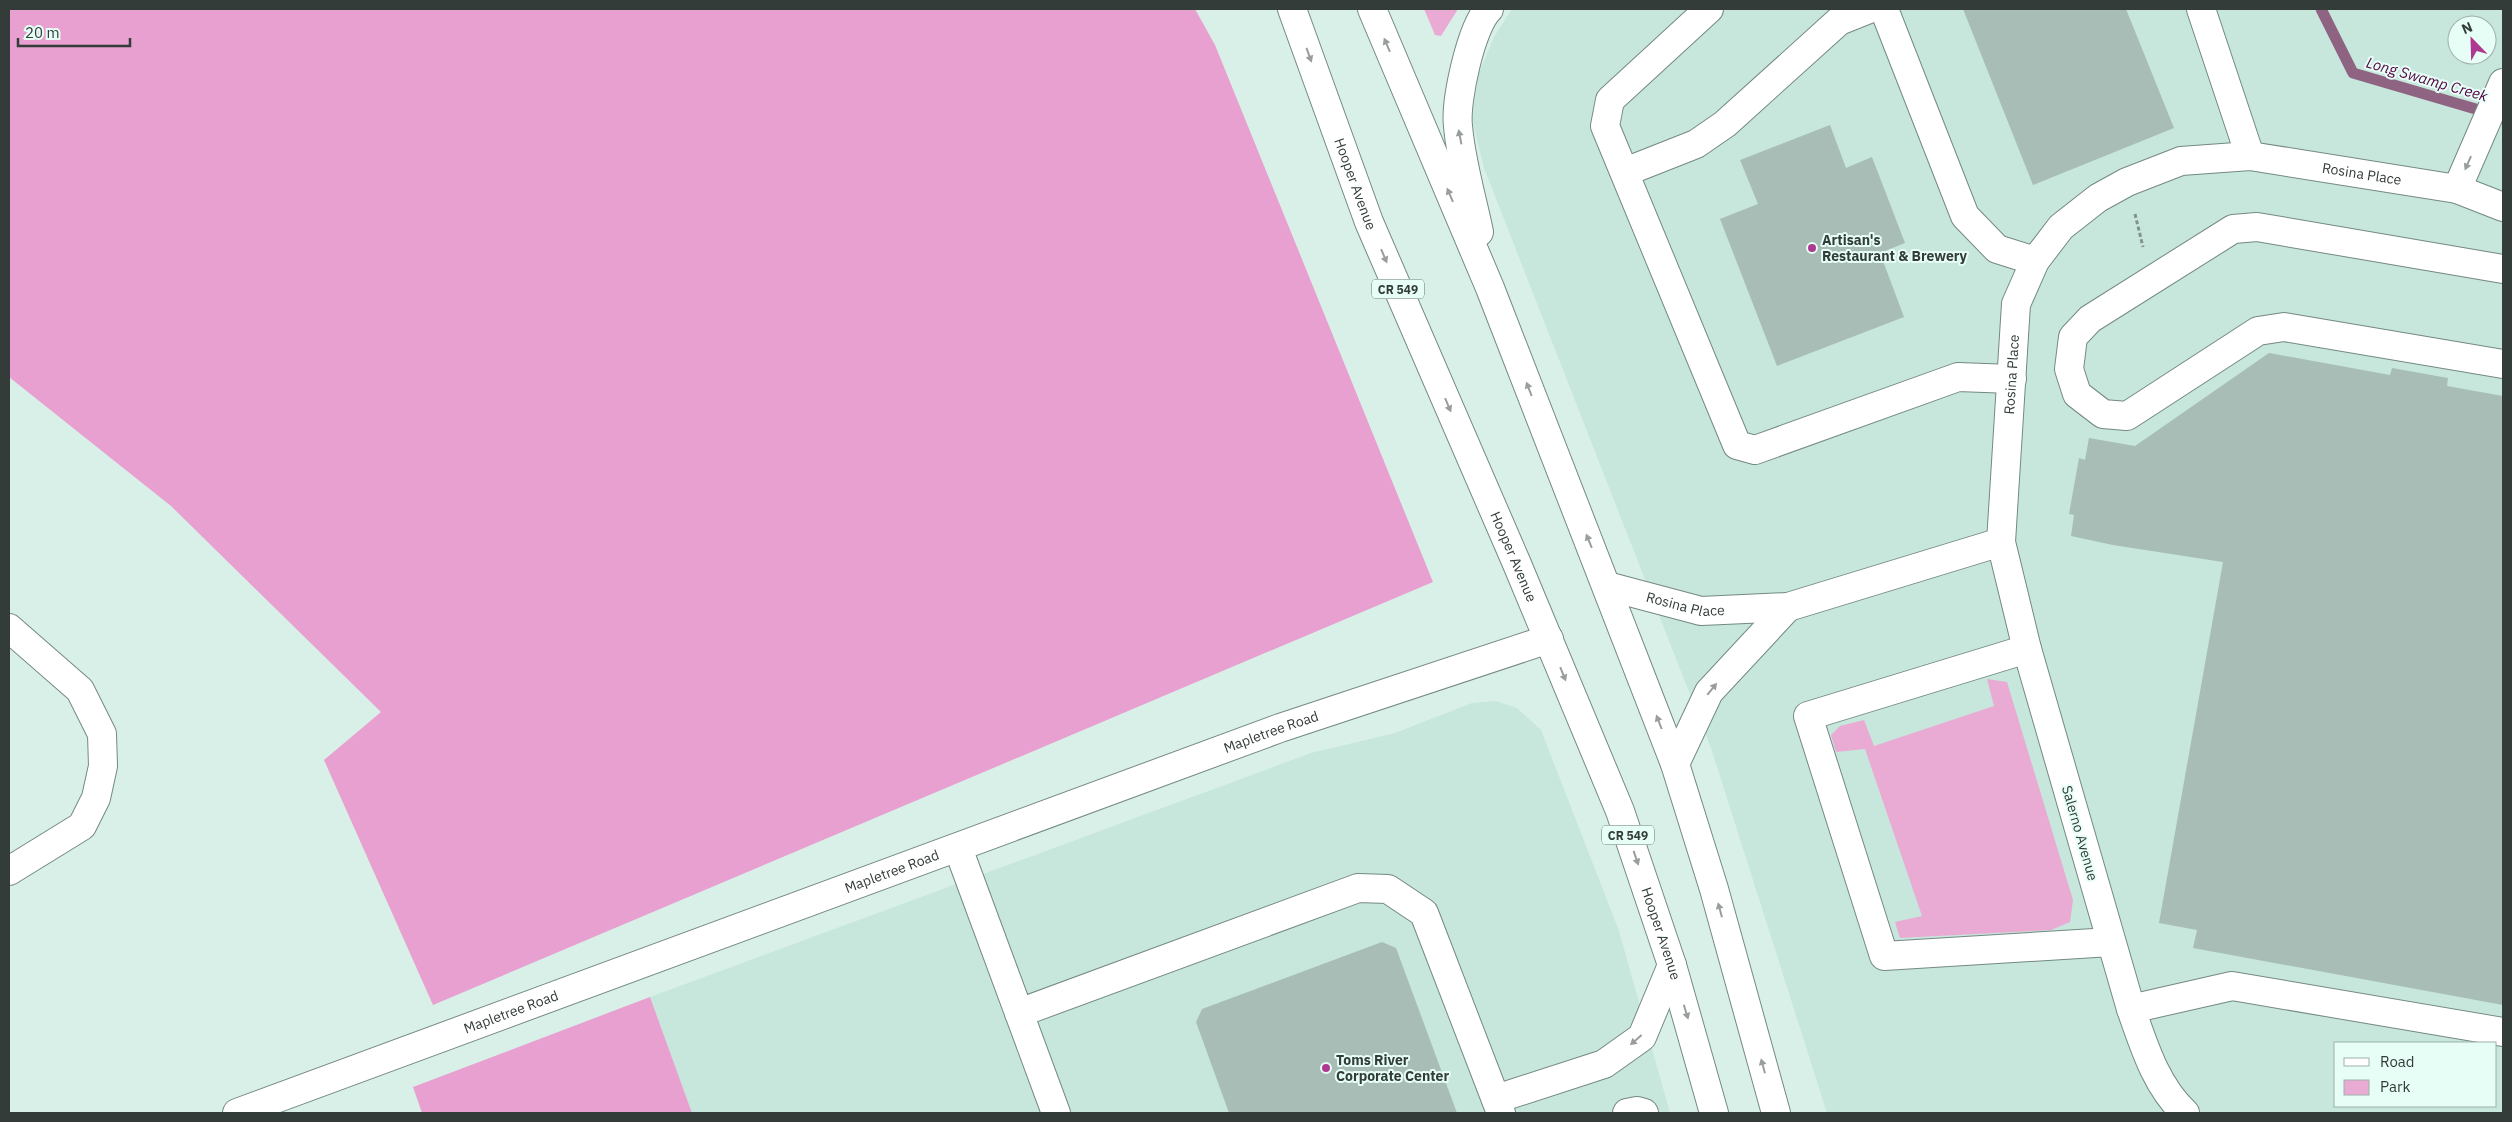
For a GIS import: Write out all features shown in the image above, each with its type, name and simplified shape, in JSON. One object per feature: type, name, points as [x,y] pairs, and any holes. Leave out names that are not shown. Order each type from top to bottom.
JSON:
[{"type":"main road","name":"Hooper Avenue","points":[[1292,9],[1369,222],[1549,639],[1620,811],[1672,965],[1714,1113]]},
{"type":"main road","points":[[1372,9],[1490,288],[1676,764],[1714,889],[1776,1113]]},
{"type":"main road","points":[[1489,9],[1483,15],[1474,35],[1464,73],[1457,125],[1490,288]]},
{"type":"main road","points":[[1709,9],[1610,100],[1605,126],[1737,444],[1755,450],[1958,376],[2012,379]]},
{"type":"main road","points":[[1624,172],[1696,144],[1725,124],[1839,21],[1869,9]]},
{"type":"main road","points":[[1884,9],[1965,216],[1997,249],[2035,261]]},
{"type":"main road","points":[[2201,9],[2250,156]]},
{"type":"main road","points":[[2457,189],[2502,86]]},
{"type":"main road","name":"Rosina Place","points":[[1607,586],[1701,611],[1788,608],[2001,542],[2016,304],[2035,261],[2061,227],[2098,198],[2127,182],[2181,161],[2250,156],[2457,189],[2503,207]]},
{"type":"main road","points":[[2503,269],[2257,227],[2233,230],[2090,319],[2073,337],[2070,369],[2077,394],[2103,414],[2126,416],[2258,331],[2284,327],[2503,364]]},
{"type":"main road","name":"Salerno Avenue","points":[[2001,542],[2027,649],[2131,1009],[2150,1064],[2176,1104],[2185,1113]]},
{"type":"main road","points":[[1676,764],[1709,692],[1788,608]]},
{"type":"main road","points":[[9,628],[80,690],[102,734],[103,766],[96,798],[82,826],[9,871]]},
{"type":"main road","name":"Mapletree Road","points":[[237,1113],[1280,728],[1549,639]]},
{"type":"main road","points":[[2027,649],[1808,716],[1884,956],[2111,942]]},
{"type":"main road","points":[[958,848],[1056,1113]]},
{"type":"main road","points":[[1018,1013],[1358,888],[1388,889],[1424,913],[1499,1106],[1604,1064],[1642,1037],[1672,965]]},
{"type":"main road","points":[[2131,1009],[2232,986],[2503,1032]]},
{"type":"main road","points":[[1627,1113],[1637,1111],[1644,1113]]},
{"type":"path","points":[[2127,182],[2152,280]]},
{"type":"shaded area","points":[[9,9],[1195,9],[1215,45],[1433,582],[433,1005],[324,760],[381,712],[171,506],[9,377]]},
{"type":"shaded area","points":[[1512,9],[2503,9],[2503,1113],[1827,1113],[1711,748],[1484,168],[1472,119],[1478,75],[1494,37]]},
{"type":"shaded area","points":[[1496,701],[1517,708],[1541,730],[1619,931],[1670,1113],[692,1113],[650,997],[1311,753],[1395,733],[1472,703]]},
{"type":"shaded area","points":[[650,997],[692,1113],[422,1113],[413,1087]]},
{"type":"green space","points":[[1424,9],[1458,9],[1441,36],[1435,35]]},
{"type":"green space","points":[[1987,679],[2007,682],[2073,900],[2070,922],[2051,930],[1900,938],[1895,922],[1922,916],[1865,749],[1836,752],[1831,735],[1840,726],[1864,720],[1874,746],[1994,706]]},
{"type":"building","points":[[1963,9],[2126,9],[2174,128],[2033,185]]},
{"type":"building","name":"Artisan's Restaurant & Brewery","points":[[1830,125],[1846,168],[1872,157],[1905,243],[1880,253],[1904,317],[1777,366],[1720,219],[1758,204],[1740,160]]},
{"type":"building","points":[[2269,353],[2390,375],[2392,368],[2448,378],[2447,386],[2503,396],[2503,1005],[2193,948],[2197,930],[2159,923],[2223,562],[2113,545],[2071,536],[2074,515],[2069,514],[2079,458],[2085,460],[2089,438],[2135,446]]},
{"type":"building","name":"Toms River Corporate Center","points":[[1382,942],[1396,948],[1457,1113],[1229,1113],[1196,1022],[1202,1009]]},
{"type":"waterway","name":"Long Swamp Creek","points":[[2321,9],[2353,73],[2503,117]]},
{"type":"place","name":"Artisan's Restaurant & Brewery","points":[[1812,248]]},
{"type":"place","name":"Toms River Corporate Center","points":[[1326,1068]]}]
